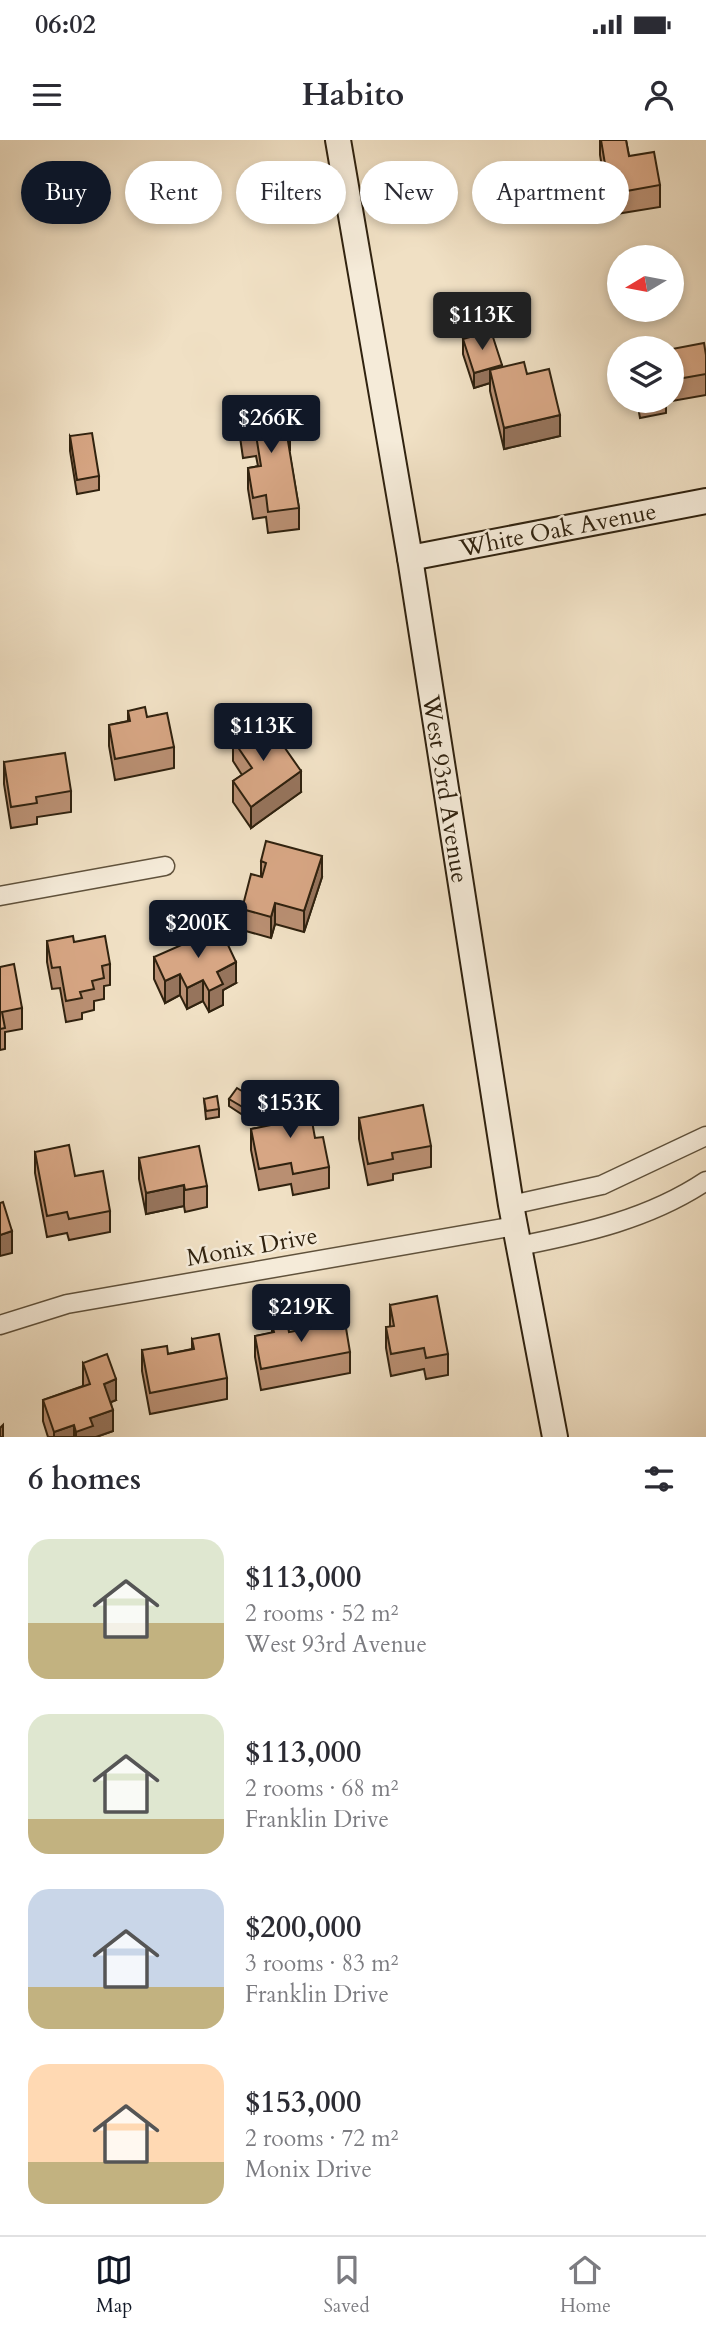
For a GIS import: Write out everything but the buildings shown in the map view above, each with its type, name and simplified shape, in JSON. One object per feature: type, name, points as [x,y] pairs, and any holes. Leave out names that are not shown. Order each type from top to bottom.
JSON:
[{"type":"street","name":"West 93rd Avenue","points":[[338,140],[410,558],[515,1226],[555,1437]]},
{"type":"street","name":"White Oak Avenue","points":[[410,558],[706,501]]},
{"type":"street","points":[[0,896],[165,866]]},
{"type":"street","points":[[515,1226],[706,1136]]},
{"type":"street","points":[[515,1226],[582,1234],[621,1223],[668,1203],[706,1181]]},
{"type":"street","name":"Monix Drive","points":[[0,1325],[67,1304],[515,1226]]}]
